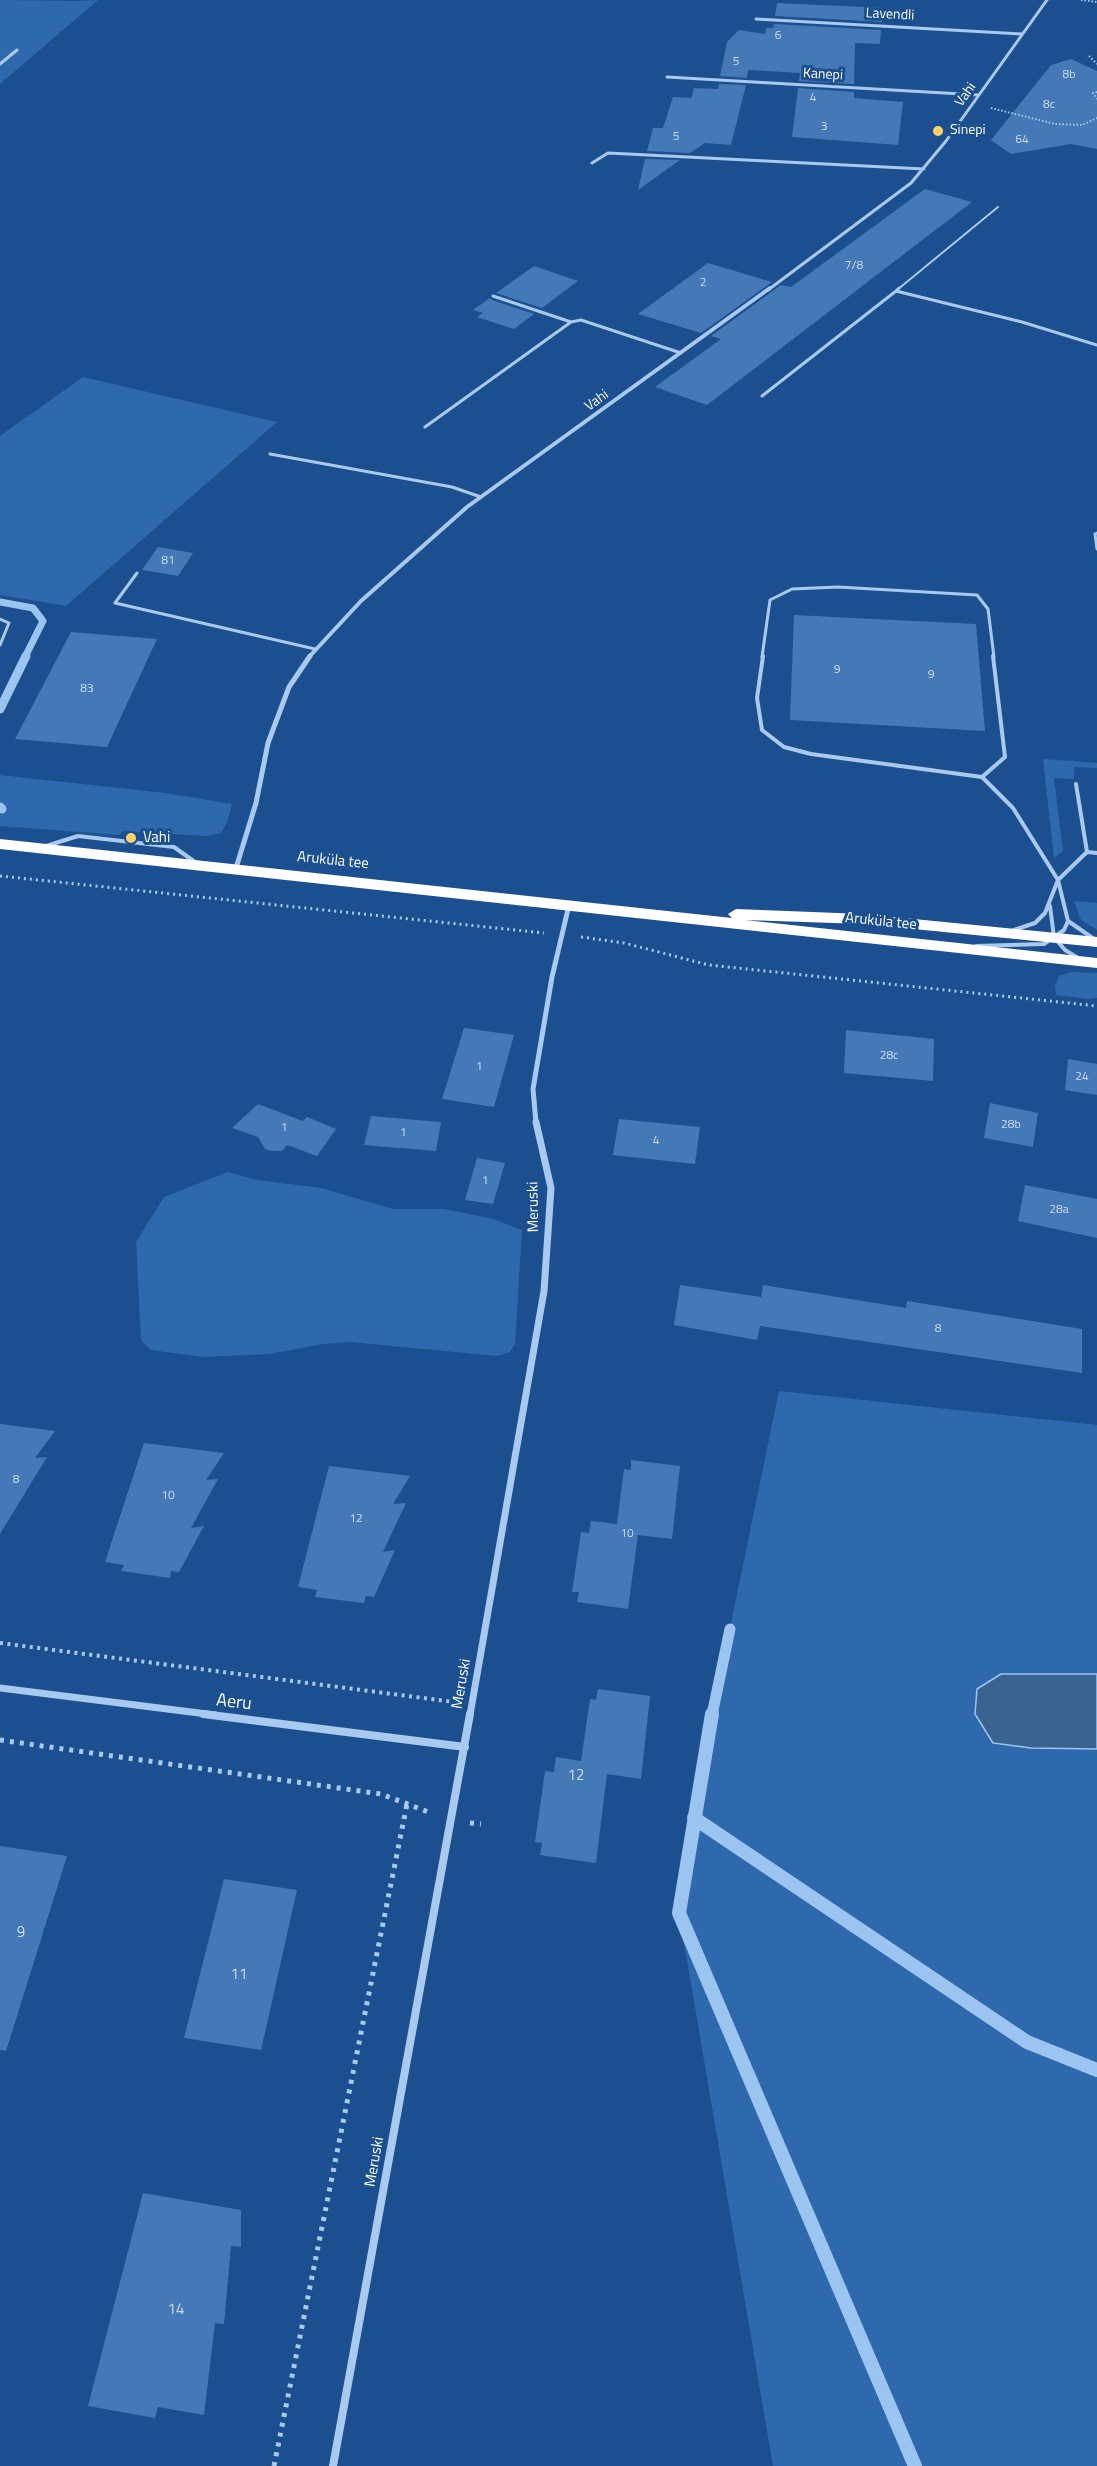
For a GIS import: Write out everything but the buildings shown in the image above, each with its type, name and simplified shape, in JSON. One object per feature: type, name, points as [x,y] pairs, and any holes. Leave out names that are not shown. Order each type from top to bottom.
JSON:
[{"type":"highway","name":"Aruküla tee","points":[[0,844],[662,914],[710,922],[1096,963]]},
{"type":"highway","name":"Aruküla tee","points":[[662,914],[727,913],[852,919],[1097,941]]},
{"type":"street","name":"Vahi","points":[[236,868],[256,802],[268,743],[289,687],[315,649],[361,601],[481,497],[902,190],[924,169],[1047,0]]},
{"type":"street","name":"Lavendli","points":[[756,19],[1022,34]]},
{"type":"street","points":[[0,64],[17,50]]},
{"type":"street","name":"Kanepi","points":[[667,77],[979,95]]},
{"type":"street","points":[[592,163],[608,153],[924,169]]},
{"type":"street","name":"Meruski","points":[[333,2466],[465,1747],[544,1292],[551,1188],[536,1127],[533,1089],[552,977],[569,905]]},
{"type":"street","name":"Aeru","points":[[0,1688],[465,1747]]},
{"type":"lane","points":[[762,396],[896,291],[998,207]]},
{"type":"lane","points":[[896,291],[1022,322],[1097,345]]},
{"type":"lane","points":[[493,296],[571,322]]},
{"type":"lane","points":[[425,427],[571,322],[581,320],[681,353]]},
{"type":"lane","points":[[270,454],[452,487],[481,497]]},
{"type":"lane","points":[[1097,533],[1095,534],[1097,549]]},
{"type":"lane","points":[[137,573],[115,603],[315,649]]},
{"type":"lane","points":[[982,777],[1005,757],[988,609],[978,595],[838,587],[792,589],[770,600],[757,698],[762,730],[784,747],[811,754],[982,777],[1013,808],[1058,880],[1068,921],[1097,941]]},
{"type":"lane","points":[[0,619],[9,622],[0,645]]},
{"type":"lane","points":[[1076,784],[1087,852]]},
{"type":"lane","points":[[1096,963],[1077,958],[1065,950],[1054,937],[1050,903],[1058,880],[1087,852],[1097,853]]},
{"type":"lane","points":[[1005,932],[1035,923],[1050,903]]},
{"type":"lane","points":[[949,948],[1044,944],[1064,930],[1068,921]]},
{"type":"path","points":[[1081,0],[1097,2]]},
{"type":"path","points":[[1089,56],[1097,63]]},
{"type":"path","points":[[1097,92],[1093,93],[1097,99]]},
{"type":"path","points":[[982,107],[1055,124],[1082,125],[1097,118]]},
{"type":"path","points":[[0,1643],[472,1704]]},
{"type":"path","points":[[0,1740],[381,1794],[451,1821],[482,1824]]},
{"type":"path","points":[[274,2466],[407,1804]]},
{"type":"shaded area","points":[[0,0],[76,1],[98,0],[0,84]]},
{"type":"shaded area","points":[[83,377],[277,422],[66,606],[0,595],[0,436]]},
{"type":"shaded area","points":[[1043,759],[1097,763],[1097,768],[1074,767],[1074,779],[1054,778],[1063,851],[1054,858]]},
{"type":"shaded area","points":[[0,775],[165,793],[232,804],[221,833],[207,836],[123,831],[119,835],[0,826]]},
{"type":"shaded area","points":[[1074,901],[1097,903],[1097,930],[1081,920]]},
{"type":"shaded area","points":[[1072,972],[1097,973],[1097,998],[1056,995],[1055,985],[1059,976]]},
{"type":"shaded area","points":[[228,1172],[256,1180],[321,1188],[393,1209],[444,1209],[493,1219],[522,1230],[515,1344],[510,1352],[497,1356],[350,1342],[323,1344],[269,1354],[204,1357],[151,1350],[141,1340],[136,1242],[164,1197]]},
{"type":"shaded area","points":[[779,1391],[1097,1425],[1097,2466],[773,2466],[679,1913],[705,1749]]},
{"type":"shaded area","points":[[1001,1674],[1097,1674],[1097,1749],[1031,1748],[993,1743],[975,1714],[977,1689]]},
{"type":"waterway","points":[[0,602],[33,608],[43,621],[25,657]]},
{"type":"waterway","points":[[0,709],[26,656]]},
{"type":"waterway","points":[[712,1715],[730,1629]]},
{"type":"waterway","points":[[695,1818],[712,1714]]},
{"type":"waterway","points":[[695,1818],[1027,2042],[1097,2070]]},
{"type":"waterway","points":[[695,1818],[679,1913],[915,2466]]},
{"type":"place","name":"Sinepi","points":[[938,131]]},
{"type":"place","name":"Vahi","points":[[131,838]]}]
